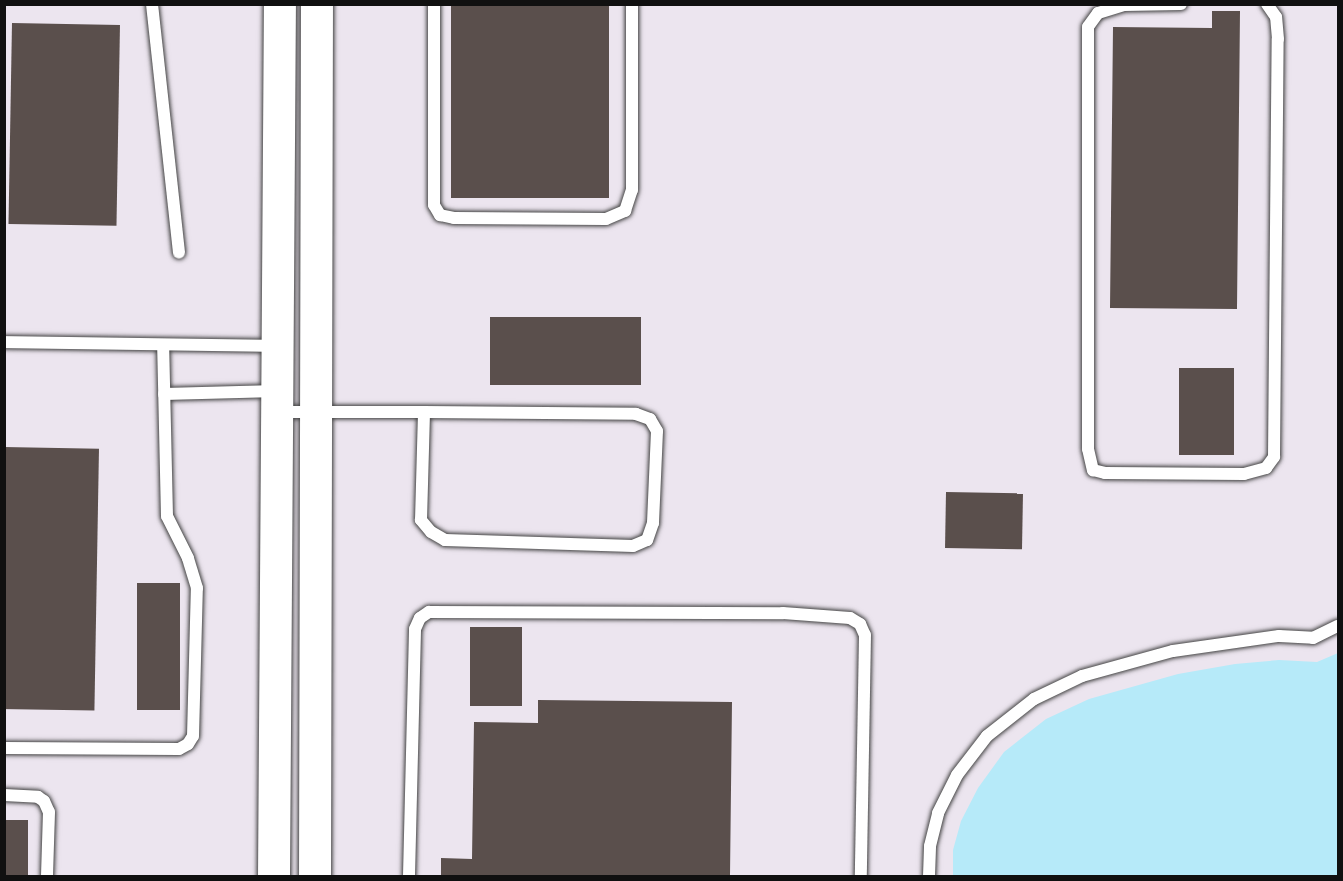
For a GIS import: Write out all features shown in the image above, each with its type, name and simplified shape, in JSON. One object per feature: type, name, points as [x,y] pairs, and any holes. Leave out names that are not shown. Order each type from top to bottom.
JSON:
[{"type":"street","points":[[274,876],[280,4]]},
{"type":"street","points":[[315,876],[317,4]]},
{"type":"street","points":[[280,225],[317,225]]},
{"type":"lane","points":[[152,4],[179,253]]},
{"type":"lane","points":[[434,4],[434,205],[440,215],[454,218],[606,219],[625,211],[632,190],[632,4]]},
{"type":"lane","points":[[1181,4],[1124,5],[1098,13],[1088,27],[1088,449],[1093,470],[1105,473],[1244,474],[1266,468],[1274,458],[1278,39],[1276,16],[1267,4]]},
{"type":"lane","points":[[4,342],[277,346]]},
{"type":"lane","points":[[4,748],[179,749],[188,744],[193,736],[197,588],[188,558],[166,516],[163,346]]},
{"type":"lane","points":[[164,394],[277,402],[316,412],[424,412],[636,414],[650,419],[657,431],[653,523],[647,540],[633,546],[468,541],[445,540],[431,532],[422,520],[424,412]]},
{"type":"lane","points":[[409,876],[415,629],[420,618],[429,612],[783,613],[850,618],[860,624],[865,635],[861,876]]},
{"type":"lane","points":[[929,876],[928,856],[938,813],[953,783],[987,736],[1034,699],[1082,676],[1173,651],[1267,637],[1313,638],[1338,626]]},
{"type":"lane","points":[[4,795],[38,796],[44,801],[49,812],[47,876]]},
{"type":"shaded area","points":[[5,5],[1338,5],[1338,876],[5,876]]},
{"type":"water","points":[[1338,653],[1338,876],[953,876],[953,850],[961,821],[978,788],[1004,752],[1046,719],[1089,699],[1178,674],[1235,664],[1279,660],[1317,662]]},
{"type":"building","points":[[451,4],[609,4],[609,198],[451,198]]},
{"type":"building","points":[[1212,11],[1240,11],[1237,309],[1110,308],[1113,27],[1212,28]]},
{"type":"building","points":[[12,23],[120,25],[116,226],[8,224]]},
{"type":"building","points":[[490,317],[641,317],[641,385],[490,385]]},
{"type":"building","points":[[1179,368],[1234,368],[1234,455],[1179,455]]},
{"type":"building","points":[[4,447],[99,449],[94,711],[4,709]]},
{"type":"building","points":[[946,492],[1023,493],[1022,549],[945,548]]},
{"type":"building","points":[[137,583],[180,583],[180,710],[137,710]]},
{"type":"building","points":[[470,627],[522,627],[522,706],[470,706]]},
{"type":"building","points":[[538,700],[732,702],[730,876],[441,876],[441,858],[472,859],[474,722],[538,723]]},
{"type":"building","points":[[4,820],[28,820],[28,876],[4,876]]}]
